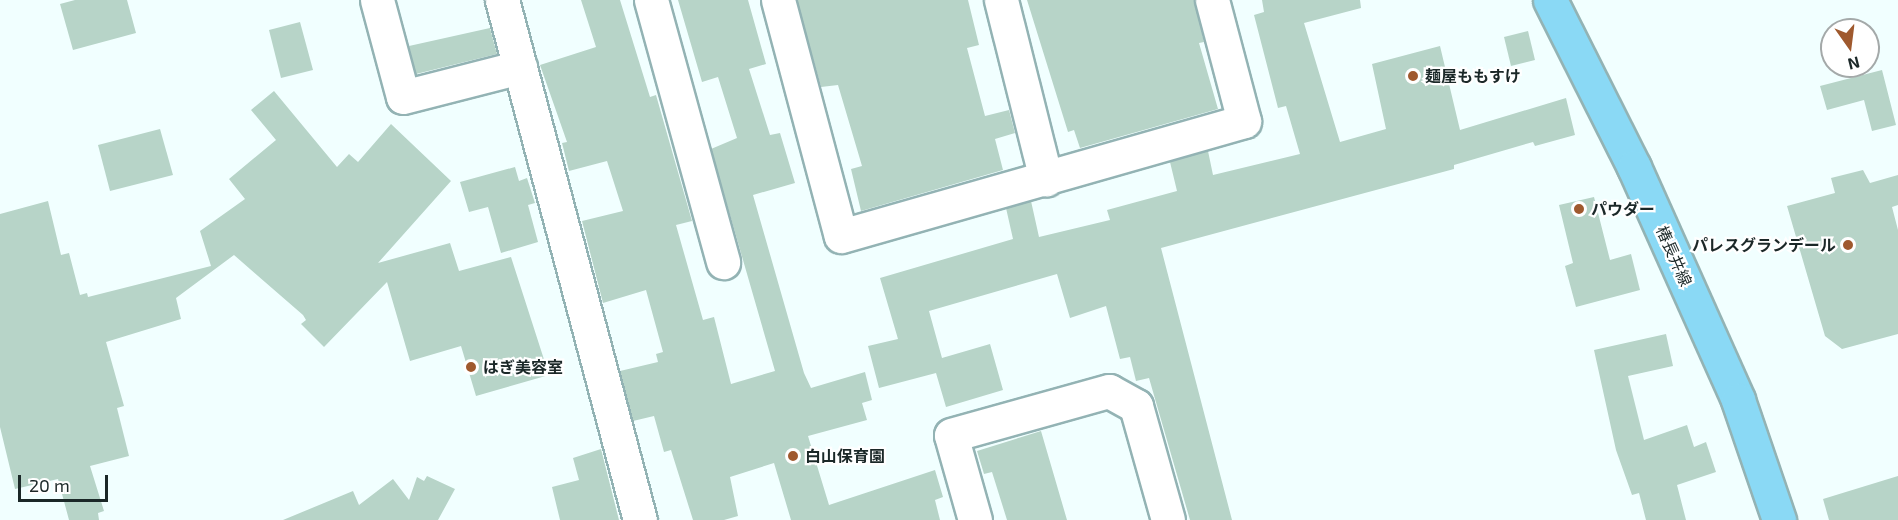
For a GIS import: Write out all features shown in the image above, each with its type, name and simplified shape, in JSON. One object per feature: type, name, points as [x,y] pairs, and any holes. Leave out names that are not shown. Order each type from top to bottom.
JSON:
[{"type":"main road","name":"椿長井線","points":[[1550,0],[1634,166],[1738,400],[1779,520]]},
{"type":"street","points":[[377,0],[403,97],[520,67]]},
{"type":"street","points":[[502,0],[640,520]]},
{"type":"street","points":[[651,0],[723,262]]},
{"type":"street","points":[[778,0],[841,236],[1244,121],[1212,0]]},
{"type":"street","points":[[1001,0],[1046,179]]},
{"type":"street","points":[[975,520],[951,435],[1109,392],[1136,406],[1168,520]]},
{"type":"building","points":[[75,0],[127,0],[136,33],[73,50],[60,4]]},
{"type":"building","points":[[581,0],[620,0],[650,97],[656,95],[692,221],[676,225],[703,320],[714,317],[731,384],[775,371],[711,149],[737,138],[718,77],[702,82],[678,0],[748,0],[766,64],[749,69],[770,135],[780,133],[795,183],[753,195],[804,373],[811,388],[865,372],[872,400],[862,403],[867,420],[808,436],[829,505],[935,470],[943,497],[935,500],[940,520],[791,520],[774,463],[730,477],[738,516],[724,520],[693,520],[671,450],[664,452],[654,416],[633,421],[620,371],[658,362],[656,354],[663,352],[646,290],[603,303],[582,221],[623,211],[607,161],[569,171],[562,143],[567,142],[540,65],[596,47]]},
{"type":"building","points":[[797,0],[968,0],[979,45],[967,48],[985,116],[1009,110],[1015,133],[995,139],[1003,170],[861,211],[851,169],[862,166],[838,85],[821,87]]},
{"type":"building","points":[[1027,0],[1194,0],[1204,42],[1199,43],[1218,109],[1080,148],[1074,130],[1068,132]]},
{"type":"building","points":[[1262,0],[1360,0],[1361,8],[1304,23],[1340,142],[1386,129],[1372,64],[1440,46],[1460,130],[1566,98],[1575,135],[1535,146],[1533,142],[1454,165],[1454,169],[1161,248],[1232,520],[1190,520],[1149,378],[1136,381],[1130,357],[1120,359],[1106,306],[1070,318],[1057,274],[929,311],[942,358],[990,344],[1003,390],[946,407],[936,373],[879,388],[868,346],[898,339],[880,278],[1013,239],[1006,208],[1031,201],[1039,237],[1110,220],[1107,210],[1177,191],[1170,162],[1208,151],[1213,175],[1300,154],[1286,106],[1278,108],[1254,15],[1264,12]]},
{"type":"building","points":[[300,22],[313,70],[281,78],[269,30]]},
{"type":"building","points":[[490,28],[497,54],[416,74],[409,46]]},
{"type":"building","points":[[1528,31],[1535,60],[1511,66],[1504,37]]},
{"type":"building","points":[[1882,70],[1896,125],[1872,131],[1864,100],[1827,110],[1820,86],[1851,78],[1880,78],[1880,71]]},
{"type":"building","points":[[274,91],[337,167],[349,154],[358,162],[391,124],[451,181],[378,263],[450,243],[459,271],[511,257],[549,375],[476,396],[461,346],[410,361],[387,282],[324,347],[301,324],[306,320],[303,315],[234,255],[176,298],[181,319],[106,342],[124,406],[117,408],[129,456],[90,466],[104,511],[98,513],[99,520],[69,520],[58,479],[15,489],[0,427],[0,214],[48,201],[61,255],[69,253],[80,295],[87,293],[88,297],[211,266],[200,231],[245,199],[229,179],[276,140],[251,110]]},
{"type":"building","points":[[160,129],[173,175],[110,191],[98,145]]},
{"type":"building","points":[[515,167],[519,181],[527,178],[535,203],[528,205],[538,242],[501,253],[488,207],[469,212],[460,182]]},
{"type":"building","name":"パレスグランデール","points":[[1863,170],[1870,183],[1898,175],[1898,205],[1892,207],[1898,230],[1898,334],[1842,349],[1825,336],[1787,206],[1835,193],[1831,178]]},
{"type":"building","points":[[1594,197],[1610,260],[1631,254],[1640,290],[1576,307],[1565,266],[1573,263],[1559,205]]},
{"type":"building","points":[[1666,334],[1673,366],[1628,376],[1644,440],[1687,425],[1694,447],[1706,442],[1716,472],[1677,485],[1686,520],[1646,520],[1639,493],[1632,495],[1616,450],[1594,350]]},
{"type":"building","points":[[1041,431],[1067,520],[1007,520],[992,472],[984,474],[977,451]]},
{"type":"building","points":[[601,449],[619,520],[560,520],[552,487],[579,480],[573,458]]},
{"type":"building","points":[[427,476],[455,489],[438,520],[283,520],[353,491],[359,505],[393,479],[409,500],[417,477],[424,481]]},
{"type":"building","points":[[1898,476],[1898,520],[1829,520],[1823,499]]},
{"type":"place","name":"麺屋ももすけ","points":[[1413,76]]},
{"type":"place","name":"パウダー","points":[[1579,209]]},
{"type":"place","name":"パレスグランデール","points":[[1848,245]]},
{"type":"place","name":"はぎ美容室","points":[[471,367]]},
{"type":"place","name":"白山保育園","points":[[793,456]]}]
